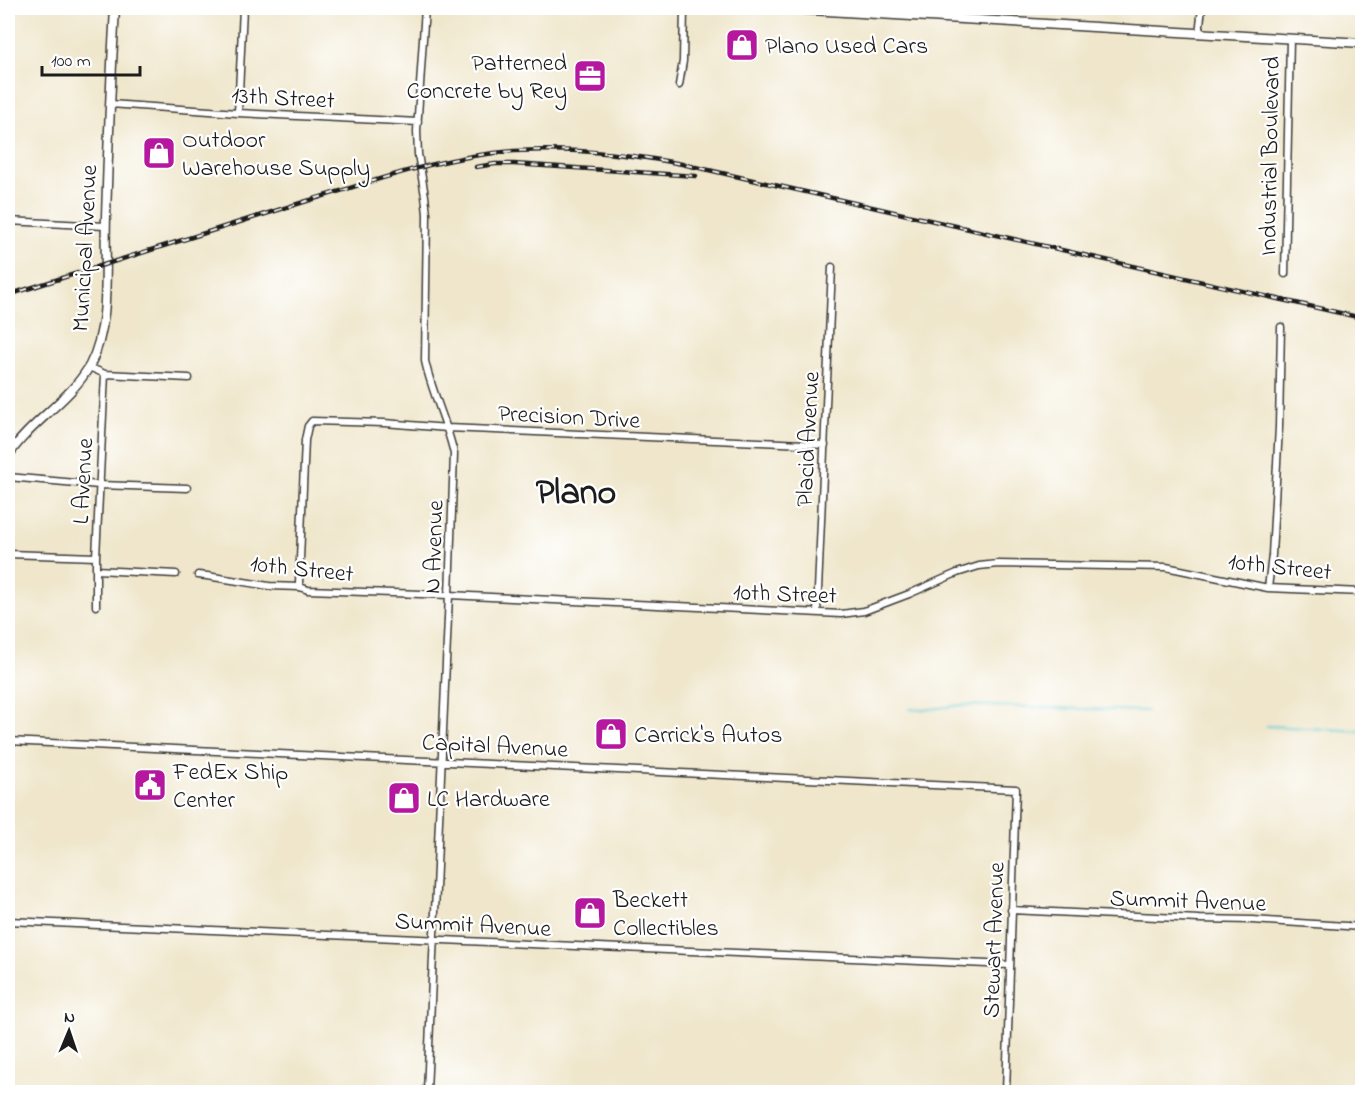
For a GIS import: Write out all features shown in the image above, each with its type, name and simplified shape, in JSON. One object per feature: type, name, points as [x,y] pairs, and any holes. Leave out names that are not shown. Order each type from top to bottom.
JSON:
[{"type":"main road","name":"Municipal Avenue","points":[[8,456],[22,436],[70,391],[89,367],[102,333],[105,307],[105,226],[115,8]]},
{"type":"main road","points":[[777,8],[1362,43]]},
{"type":"street","points":[[238,113],[243,8]]},
{"type":"street","name":"N Avenue","points":[[425,8],[418,122],[418,154],[427,214],[425,362],[429,381],[448,428],[454,454],[427,1092]]},
{"type":"street","points":[[679,85],[683,61],[684,8]]},
{"type":"street","points":[[1198,33],[1202,8]]},
{"type":"street","name":"Industrial Boulevard","points":[[1285,274],[1290,39]]},
{"type":"street","name":"13th Street","points":[[110,104],[418,122]]},
{"type":"street","points":[[8,221],[105,226]]},
{"type":"street","name":"Placid Avenue","points":[[817,613],[832,267]]},
{"type":"street","points":[[1268,588],[1272,555],[1278,437],[1281,327]]},
{"type":"street","points":[[89,367],[105,374],[189,378]]},
{"type":"street","name":"L Avenue","points":[[96,606],[96,556],[105,374]]},
{"type":"street","name":"Precision Drive","points":[[300,587],[305,440],[308,426],[312,422],[382,423],[825,446]]},
{"type":"street","points":[[8,477],[187,488]]},
{"type":"street","points":[[8,554],[96,556]]},
{"type":"street","name":"10th Street","points":[[198,575],[269,586],[300,587],[308,590],[841,614],[864,610],[979,566],[999,564],[1166,567],[1268,588],[1362,592]]},
{"type":"street","points":[[96,570],[176,574]]},
{"type":"street","name":"Capital Avenue","points":[[8,741],[1016,789]]},
{"type":"street","name":"Stewart Avenue","points":[[1006,1092],[1016,789]]},
{"type":"street","name":"Summit Avenue","points":[[1011,910],[1362,927]]},
{"type":"street","name":"Summit Avenue","points":[[8,921],[1010,965]]},
{"type":"waterway","points":[[909,709],[923,710],[962,705],[1147,711]]},
{"type":"waterway","points":[[1267,726],[1362,731]]},
{"type":"railway","points":[[8,295],[409,170],[488,154],[556,150],[619,154],[682,164],[1362,318]]},
{"type":"railway","points":[[476,167],[514,164],[696,176]]},
{"type":"place","name":"Plano Used Cars","points":[[742,45]]},
{"type":"place","name":"Patterned Concrete by Rey","points":[[590,76]]},
{"type":"place","name":"Outdoor Warehouse Supply","points":[[159,153]]},
{"type":"place","name":"Carrick's Autos","points":[[611,734]]},
{"type":"place","name":"FedEx Ship Center","points":[[150,785]]},
{"type":"place","name":"LC Hardware","points":[[404,798]]},
{"type":"place","name":"Beckett Collectibles","points":[[590,913]]},
{"type":"district","name":"Plano","points":[[576,490]]}]
